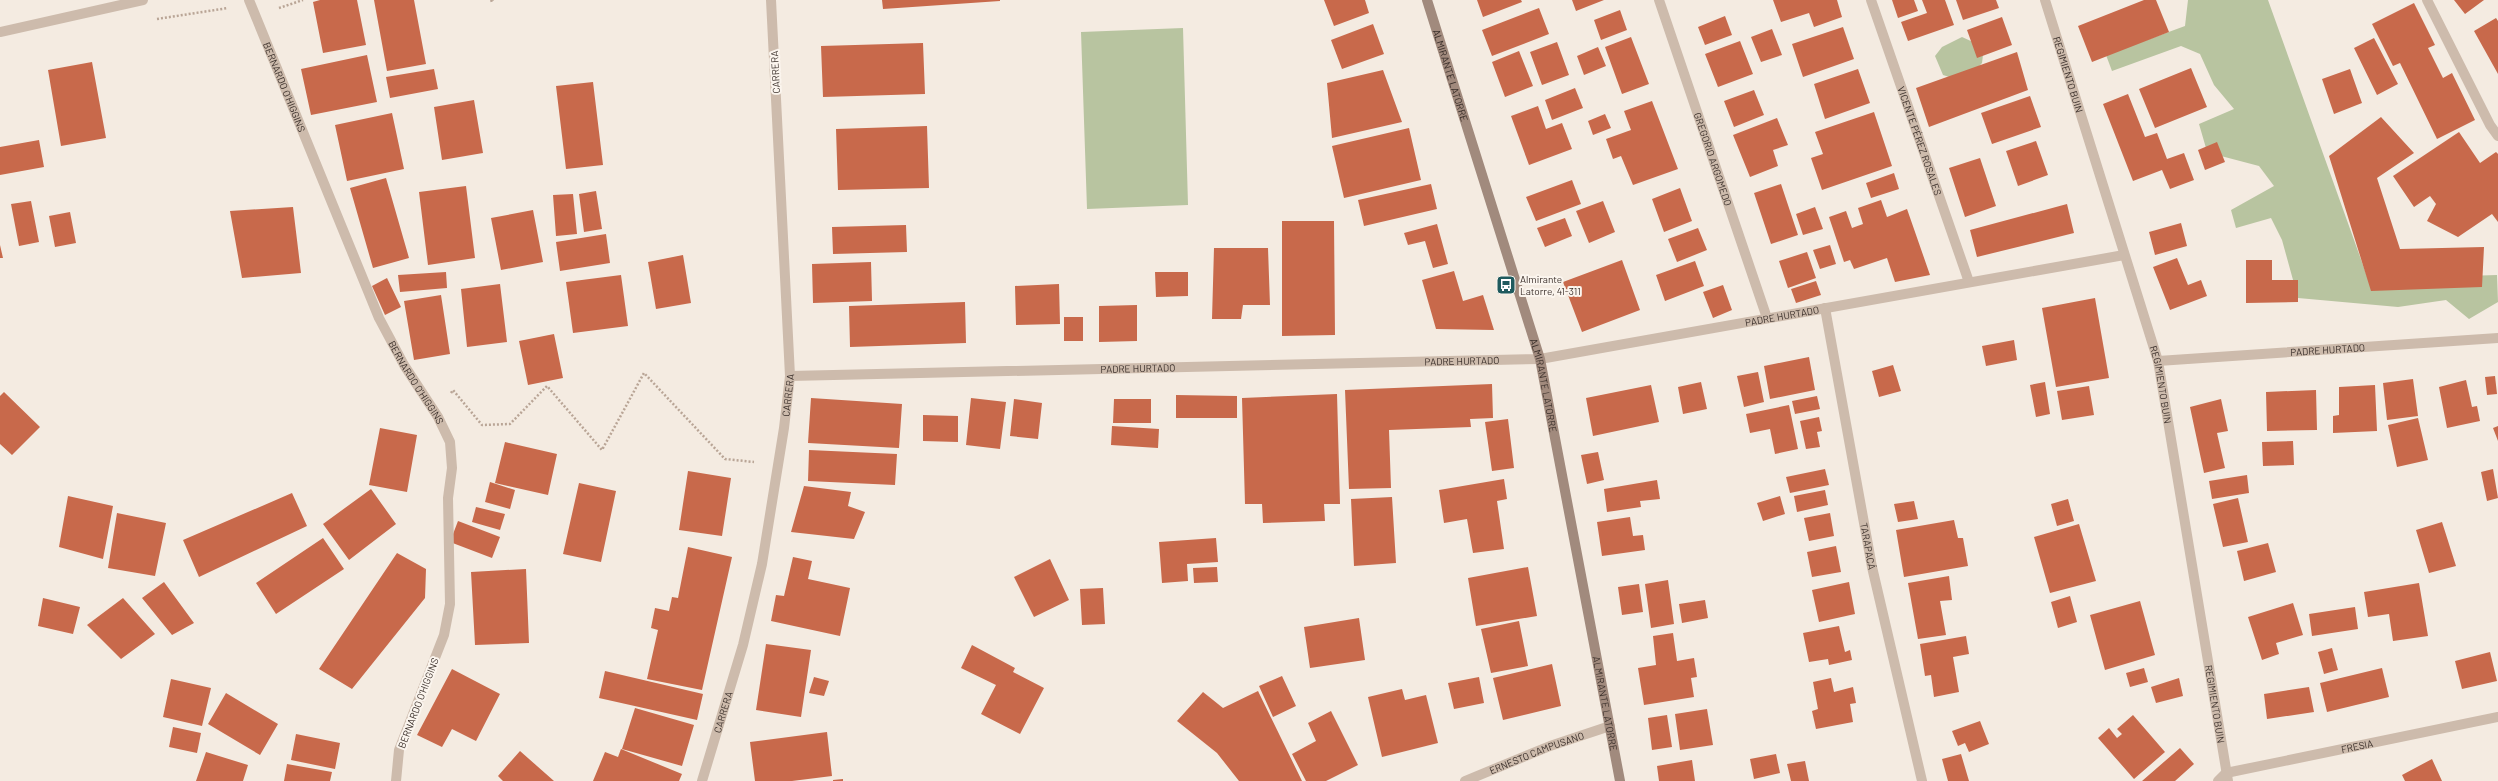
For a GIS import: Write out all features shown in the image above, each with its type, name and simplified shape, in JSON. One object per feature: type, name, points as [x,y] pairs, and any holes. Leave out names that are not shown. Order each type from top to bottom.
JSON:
[{"type":"main road","name":"ALMIRANTE LATORRE","points":[[1427,0],[1540,359],[1620,781]]},
{"type":"street","points":[[0,32],[143,0]]},
{"type":"street","name":"BERNARDO O'HIGGINS","points":[[249,0],[379,318],[404,365],[438,416],[450,442],[452,468],[448,514],[450,604],[444,635],[399,750],[396,781]]},
{"type":"street","name":"CARRERA","points":[[702,781],[743,646],[762,564],[776,465],[784,428],[790,376],[771,0]]},
{"type":"street","name":"GREGORIO ARGOMEDO","points":[[1659,0],[1767,318]]},
{"type":"street","name":"VICENTE PÉREZ ROSALES","points":[[1871,0],[1969,282]]},
{"type":"street","name":"REGIMIENTO BUIN","points":[[2045,0],[2158,361],[2227,777]]},
{"type":"street","points":[[2427,0],[2490,125],[2498,136]]},
{"type":"street","name":"PADRE HURTADO","points":[[790,376],[1540,359],[2124,255]]},
{"type":"street","name":"TARAPACÁ","points":[[1825,308],[1872,567],[1922,781]]},
{"type":"street","name":"PADRE HURTADO","points":[[2158,361],[2498,338]]},
{"type":"street","name":"FRESIA","points":[[2227,777],[2498,717]]},
{"type":"street","name":"ERNESTO CAMPUSANO","points":[[1465,781],[1550,746],[1610,726]]},
{"type":"street","points":[[2218,781],[2227,777]]},
{"type":"path","points":[[438,416],[453,390],[482,425],[510,424],[547,386],[602,450],[644,373],[725,459],[776,465]]},
{"type":"green space","points":[[2188,0],[2268,0],[2368,279],[2497,275],[2498,302],[2469,319],[2446,300],[2398,307],[2298,298],[2282,240],[2271,218],[2236,228],[2231,210],[2274,186],[2259,166],[2221,156],[2206,148],[2199,124],[2234,109],[2214,85],[2200,54],[2181,46],[2112,71],[2106,55],[2185,26]]},
{"type":"green space","points":[[1183,28],[1188,205],[1087,209],[1081,32]]},
{"type":"green space","points":[[1962,37],[1984,47],[1982,63],[1965,82],[1943,75],[1935,56],[1942,47]]},
{"type":"building","points":[[320,0],[357,0],[366,45],[323,53],[313,2]]},
{"type":"building","points":[[374,0],[414,0],[426,64],[387,71]]},
{"type":"building","points":[[882,0],[1000,0],[1000,1],[883,9]]},
{"type":"building","points":[[1324,0],[1365,0],[1369,13],[1334,26]]},
{"type":"building","points":[[1477,0],[1521,0],[1522,2],[1483,17]]},
{"type":"building","points":[[1572,0],[1604,0],[1576,11]]},
{"type":"building","points":[[1773,0],[1837,0],[1842,17],[1814,27],[1809,13],[1781,22]]},
{"type":"building","points":[[1892,0],[1914,0],[1918,11],[1898,18]]},
{"type":"building","points":[[1922,0],[1945,0],[1954,25],[1908,41],[1901,22],[1927,13]]},
{"type":"building","points":[[1956,0],[1996,0],[1999,8],[1963,20]]},
{"type":"building","points":[[2144,0],[2156,0],[2169,32],[2092,62],[2078,26]]},
{"type":"building","points":[[2454,0],[2484,0],[2465,14]]},
{"type":"building","points":[[2414,3],[2435,45],[2428,48],[2443,78],[2452,73],[2475,120],[2437,139],[2400,63],[2393,66],[2372,24]]},
{"type":"building","points":[[1539,8],[1549,34],[1492,56],[1482,30]]},
{"type":"building","points":[[1620,10],[1627,30],[1601,40],[1594,20]]},
{"type":"building","points":[[1725,16],[1732,35],[1705,45],[1698,27]]},
{"type":"building","points":[[2002,17],[2012,45],[1977,58],[1967,30]]},
{"type":"building","points":[[2496,18],[2498,21],[2498,74],[2474,31]]},
{"type":"building","points":[[1373,24],[1384,54],[1342,69],[1331,40]]},
{"type":"building","points":[[1843,27],[1854,59],[1803,77],[1792,44]]},
{"type":"building","points":[[1772,29],[1782,55],[1761,62],[1751,37]]},
{"type":"building","points":[[1631,37],[1649,84],[1622,94],[1605,47]]},
{"type":"building","points":[[2374,38],[2398,84],[2377,95],[2354,48]]},
{"type":"building","points":[[1740,41],[1753,74],[1718,87],[1705,54]]},
{"type":"building","points":[[1557,42],[1569,75],[1542,85],[1530,52]]},
{"type":"building","points":[[923,43],[925,94],[823,97],[821,46]]},
{"type":"building","points":[[1598,47],[1606,66],[1584,75],[1577,56]]},
{"type":"building","points":[[1519,51],[1533,86],[1505,97],[1492,62]]},
{"type":"building","points":[[2017,52],[2028,90],[1929,127],[1916,88]]},
{"type":"building","points":[[367,55],[377,102],[311,115],[301,69]]},
{"type":"building","points":[[92,62],[106,138],[61,146],[48,70]]},
{"type":"building","points":[[2191,68],[2207,107],[2155,128],[2139,89]]},
{"type":"building","points":[[434,69],[438,89],[390,98],[386,77]]},
{"type":"building","points":[[1858,69],[1870,103],[1825,119],[1814,84]]},
{"type":"building","points":[[2350,69],[2362,103],[2334,114],[2322,79]]},
{"type":"building","points":[[1383,70],[1402,122],[1332,138],[1327,83]]},
{"type":"building","points":[[593,82],[603,165],[566,169],[556,86]]},
{"type":"building","points":[[1575,88],[1583,108],[1552,120],[1545,100]]},
{"type":"building","points":[[1754,90],[1764,115],[1734,127],[1724,101]]},
{"type":"building","points":[[2128,94],[2145,137],[2157,133],[2167,159],[2184,153],[2194,180],[2170,189],[2162,170],[2133,181],[2103,104]]},
{"type":"building","points":[[2030,96],[2041,127],[1992,144],[1981,113]]},
{"type":"building","points":[[474,100],[483,153],[442,160],[434,107]]},
{"type":"building","points":[[1652,101],[1678,169],[1633,185],[1621,156],[1613,159],[1606,139],[1631,130],[1624,111]]},
{"type":"building","points":[[1538,106],[1546,129],[1562,123],[1572,149],[1529,165],[1511,116]]},
{"type":"building","points":[[1874,112],[1892,166],[1822,190],[1811,158],[1823,154],[1815,132]]},
{"type":"building","points":[[392,113],[404,169],[347,181],[335,125]]},
{"type":"building","points":[[1605,114],[1611,128],[1593,135],[1588,121]]},
{"type":"building","points":[[2381,117],[2414,153],[2377,178],[2400,249],[2484,247],[2482,287],[2371,291],[2329,156]]},
{"type":"building","points":[[1777,118],[1788,145],[1773,150],[1778,166],[1750,177],[1733,135]]},
{"type":"building","points":[[927,126],[929,188],[838,190],[836,129]]},
{"type":"building","points":[[1409,128],[1421,180],[1344,198],[1332,146]]},
{"type":"building","points":[[2459,132],[2480,163],[2496,152],[2498,154],[2498,222],[2492,214],[2458,237],[2427,221],[2436,204],[2430,196],[2414,207],[2393,176]]},
{"type":"building","points":[[39,140],[44,167],[0,175],[0,147]]},
{"type":"building","points":[[2036,141],[2048,175],[2018,186],[2006,151]]},
{"type":"building","points":[[2217,142],[2225,162],[2205,170],[2198,150]]},
{"type":"building","points":[[1980,158],[1996,206],[1965,217],[1949,168]]},
{"type":"building","points":[[1894,173],[1899,189],[1871,198],[1866,183]]},
{"type":"building","points":[[386,178],[409,258],[373,268],[350,188]]},
{"type":"building","points":[[1572,180],[1581,204],[1536,221],[1526,197]]},
{"type":"building","points":[[1431,184],[1437,209],[1364,226],[1358,200]]},
{"type":"building","points":[[1781,184],[1798,235],[1771,244],[1754,193]]},
{"type":"building","points":[[466,186],[475,258],[428,265],[419,192]]},
{"type":"building","points":[[1680,188],[1692,221],[1664,232],[1652,199]]},
{"type":"building","points":[[596,191],[602,229],[584,232],[579,194]]},
{"type":"building","points":[[573,194],[577,234],[556,236],[553,195]]},
{"type":"building","points":[[1881,200],[1887,217],[1907,209],[1930,275],[1895,282],[1887,258],[1854,269],[1850,260],[1844,262],[1829,217],[1846,211],[1852,228],[1863,224],[1858,208]]},
{"type":"building","points":[[31,201],[39,242],[19,246],[11,204]]},
{"type":"building","points":[[1603,201],[1615,232],[1589,243],[1576,211]]},
{"type":"building","points":[[2067,204],[2074,233],[1977,257],[1970,230]]},
{"type":"building","points":[[293,207],[301,273],[242,278],[230,211]]},
{"type":"building","points":[[1815,207],[1823,229],[1803,235],[1796,214]]},
{"type":"building","points":[[533,210],[543,262],[501,270],[491,218]]},
{"type":"building","points":[[70,212],[76,243],[55,247],[49,216]]},
{"type":"building","points":[[1565,218],[1572,236],[1545,247],[1537,228]]},
{"type":"building","points":[[1282,221],[1334,221],[1335,335],[1282,336]]},
{"type":"building","points":[[2181,223],[2187,246],[2155,255],[2149,232]]},
{"type":"building","points":[[1437,224],[1448,264],[1433,268],[1425,241],[1408,245],[1404,233]]},
{"type":"building","points":[[906,225],[907,252],[833,254],[832,227]]},
{"type":"building","points":[[1698,228],[1707,250],[1677,262],[1668,239]]},
{"type":"building","points":[[606,234],[610,263],[560,271],[556,242]]},
{"type":"building","points":[[0,245],[3,258],[0,258]]},
{"type":"building","points":[[1830,245],[1836,264],[1820,269],[1813,250]]},
{"type":"building","points":[[1214,248],[1268,248],[1270,305],[1243,305],[1241,319],[1212,319]]},
{"type":"building","points":[[1807,252],[1816,278],[1788,288],[1779,261]]},
{"type":"building","points":[[683,255],[691,303],[656,309],[648,262]]},
{"type":"building","points":[[2177,258],[2188,285],[2201,280],[2207,296],[2170,310],[2153,267]]},
{"type":"building","points":[[1622,260],[1640,310],[1582,332],[1563,282]]},
{"type":"building","points":[[2246,260],[2272,260],[2272,280],[2298,280],[2298,302],[2246,303]]},
{"type":"building","points":[[1695,261],[1704,286],[1665,301],[1656,275]]},
{"type":"building","points":[[871,262],[872,301],[813,303],[812,264]]},
{"type":"building","points":[[1454,271],[1463,301],[1483,295],[1494,330],[1436,329],[1422,280]]},
{"type":"building","points":[[446,272],[447,288],[400,292],[398,275]]},
{"type":"building","points":[[1155,272],[1188,272],[1188,296],[1156,297]]},
{"type":"building","points":[[621,275],[628,326],[573,333],[566,282]]},
{"type":"building","points":[[387,278],[401,307],[385,315],[372,286]]},
{"type":"building","points":[[1816,281],[1821,295],[1796,303],[1791,289]]},
{"type":"building","points":[[500,284],[507,342],[467,347],[461,289]]},
{"type":"building","points":[[1059,284],[1060,324],[1016,325],[1015,286]]},
{"type":"building","points":[[1723,285],[1732,310],[1713,318],[1703,292]]},
{"type":"building","points":[[441,295],[450,354],[414,360],[404,301]]},
{"type":"building","points":[[2095,298],[2109,378],[2056,387],[2042,308]]},
{"type":"building","points":[[965,302],[966,343],[850,347],[849,306]]},
{"type":"building","points":[[1137,305],[1137,341],[1099,342],[1099,306]]},
{"type":"building","points":[[1064,317],[1083,317],[1083,341],[1064,341]]},
{"type":"building","points":[[554,334],[563,378],[528,385],[519,341]]},
{"type":"building","points":[[2014,340],[2017,360],[1986,366],[1982,346]]},
{"type":"building","points":[[1809,357],[1815,390],[1770,399],[1764,366]]},
{"type":"building","points":[[1893,365],[1901,391],[1879,397],[1872,371]]},
{"type":"building","points":[[1758,372],[1764,402],[1744,407],[1737,376]]},
{"type":"building","points":[[2495,376],[2497,394],[2487,395],[2485,377]]},
{"type":"building","points":[[2413,379],[2418,416],[2387,420],[2383,383]]},
{"type":"building","points":[[2466,380],[2472,407],[2477,406],[2480,421],[2447,428],[2439,387]]},
{"type":"building","points":[[1701,382],[1707,409],[1683,414],[1678,387]]},
{"type":"building","points":[[2045,382],[2050,414],[2036,417],[2030,385]]},
{"type":"building","points":[[1492,384],[1493,418],[1470,419],[1471,427],[1389,430],[1391,488],[1349,489],[1345,390]]},
{"type":"building","points":[[1651,385],[1659,422],[1593,436],[1586,398]]},
{"type":"building","points":[[2375,385],[2377,431],[2333,433],[2333,416],[2339,415],[2339,387]]},
{"type":"building","points":[[2089,386],[2094,415],[2062,420],[2057,391]]},
{"type":"building","points":[[2316,390],[2317,430],[2267,431],[2266,392]]},
{"type":"building","points":[[4,392],[40,427],[12,455],[0,444],[0,396]]},
{"type":"building","points":[[1337,394],[1340,504],[1324,504],[1325,521],[1263,523],[1262,504],[1245,504],[1242,398]]},
{"type":"building","points":[[1176,395],[1237,396],[1237,418],[1176,418]]},
{"type":"building","points":[[1817,396],[1820,409],[1795,414],[1792,401]]},
{"type":"building","points":[[811,398],[902,404],[899,448],[808,443]]},
{"type":"building","points":[[971,398],[1006,402],[1000,449],[966,445]]},
{"type":"building","points":[[1014,399],[1042,403],[1038,439],[1010,436]]},
{"type":"building","points":[[1114,399],[1151,399],[1151,423],[1113,423]]},
{"type":"building","points":[[2221,399],[2228,431],[2217,433],[2225,468],[2204,473],[2190,407]]},
{"type":"building","points":[[1789,405],[1798,449],[1775,454],[1770,429],[1750,433],[1746,414]]},
{"type":"building","points":[[923,415],[958,416],[958,442],[923,441]]},
{"type":"building","points":[[1819,417],[1822,431],[1817,432],[1820,447],[1806,449],[1800,421]]},
{"type":"building","points":[[2418,418],[2428,460],[2397,467],[2388,425]]},
{"type":"building","points":[[1508,419],[1514,468],[1492,471],[1485,422]]},
{"type":"building","points":[[1112,426],[1159,429],[1158,448],[1111,445]]},
{"type":"building","points":[[2498,426],[2498,441],[2493,428]]},
{"type":"building","points":[[380,428],[417,435],[407,492],[369,485]]},
{"type":"building","points":[[2293,441],[2294,465],[2263,466],[2262,442]]},
{"type":"building","points":[[505,442],[557,454],[548,495],[495,483]]},
{"type":"building","points":[[809,450],[897,454],[895,485],[808,481]]},
{"type":"building","points":[[1598,452],[1604,480],[1587,484],[1581,455]]},
{"type":"building","points":[[1825,469],[1829,485],[1790,493],[1786,477]]},
{"type":"building","points":[[2493,469],[2498,498],[2487,501],[2481,472]]},
{"type":"building","points":[[688,471],[731,478],[722,536],[679,530]]},
{"type":"building","points":[[2247,475],[2249,493],[2212,499],[2209,481]]},
{"type":"building","points":[[1504,479],[1507,499],[1497,501],[1504,549],[1473,553],[1467,519],[1444,523],[1439,490]]},
{"type":"building","points":[[1657,480],[1660,499],[1640,501],[1641,507],[1607,512],[1604,489]]},
{"type":"building","points":[[490,482],[515,490],[510,509],[485,502]]},
{"type":"building","points":[[579,483],[616,491],[601,562],[563,554]]},
{"type":"building","points":[[804,486],[851,492],[848,506],[865,512],[854,539],[791,532]]},
{"type":"building","points":[[371,489],[396,524],[349,560],[323,524]]},
{"type":"building","points":[[1825,490],[1828,505],[1797,512],[1794,496]]},
{"type":"building","points":[[292,493],[307,526],[199,577],[183,540]]},
{"type":"building","points":[[68,496],[113,506],[103,559],[59,547]]},
{"type":"building","points":[[1780,496],[1785,514],[1763,521],[1757,503]]},
{"type":"building","points":[[1392,497],[1396,563],[1354,566],[1351,499]]},
{"type":"building","points":[[2238,498],[2248,542],[2223,547],[2213,504]]},
{"type":"building","points":[[2068,499],[2074,521],[2057,526],[2051,504]]},
{"type":"building","points":[[1914,501],[1918,519],[1898,522],[1894,504]]},
{"type":"building","points":[[476,507],[505,514],[500,530],[472,522]]},
{"type":"building","points":[[117,513],[166,523],[155,576],[108,568]]},
{"type":"building","points":[[1830,513],[1834,536],[1809,541],[1804,518]]},
{"type":"building","points":[[1630,517],[1633,536],[1643,535],[1645,550],[1602,556],[1597,522]]},
{"type":"building","points":[[1954,520],[1958,538],[1963,538],[1968,566],[1904,577],[1896,530]]},
{"type":"building","points":[[458,521],[500,537],[492,558],[450,542]]},
{"type":"building","points":[[2442,522],[2456,566],[2429,573],[2416,530]]},
{"type":"building","points":[[2079,524],[2096,581],[2050,593],[2034,537]]},
{"type":"building","points":[[323,538],[344,569],[276,614],[256,583]]},
{"type":"building","points":[[1216,538],[1218,562],[1187,564],[1188,581],[1162,583],[1159,542]]},
{"type":"building","points":[[2268,543],[2276,572],[2244,581],[2237,551]]},
{"type":"building","points":[[1836,546],[1841,572],[1812,577],[1807,552]]},
{"type":"building","points":[[688,547],[732,557],[702,690],[647,679],[658,630],[651,628],[655,608],[669,611],[672,597],[678,598]]},
{"type":"building","points":[[397,553],[426,569],[425,598],[352,689],[319,669]]},
{"type":"building","points":[[793,557],[812,561],[808,579],[850,588],[840,636],[771,621],[776,595],[784,596]]},
{"type":"building","points":[[1050,559],[1069,600],[1034,617],[1014,577]]},
{"type":"building","points":[[1217,567],[1218,582],[1194,583],[1193,568]]},
{"type":"building","points":[[1528,567],[1537,616],[1476,626],[1468,578]]},
{"type":"building","points":[[526,569],[529,643],[475,645],[471,572]]},
{"type":"building","points":[[1949,576],[1952,600],[1940,601],[1946,635],[1918,639],[1908,583]]},
{"type":"building","points":[[1668,580],[1674,624],[1651,628],[1645,584]]},
{"type":"building","points":[[164,582],[194,623],[172,635],[142,598]]},
{"type":"building","points":[[1849,582],[1855,614],[1819,622],[1812,590]]},
{"type":"building","points":[[2419,583],[2428,636],[2393,641],[2389,614],[2368,617],[2364,592]]},
{"type":"building","points":[[1639,584],[1643,612],[1622,615],[1618,587]]},
{"type":"building","points":[[1103,588],[1105,624],[1082,625],[1080,589]]},
{"type":"building","points":[[2070,596],[2077,622],[2058,628],[2051,602]]},
{"type":"building","points":[[43,598],[80,607],[73,634],[38,626]]},
{"type":"building","points":[[123,598],[155,634],[121,659],[87,625]]},
{"type":"building","points":[[1705,600],[1708,618],[1682,623],[1679,604]]},
{"type":"building","points":[[2140,601],[2155,655],[2105,670],[2090,615]]},
{"type":"building","points":[[2293,603],[2303,635],[2276,643],[2279,654],[2262,660],[2248,617]]},
{"type":"building","points":[[2355,607],[2358,629],[2312,636],[2309,614]]},
{"type":"building","points":[[1359,618],[1365,660],[1310,668],[1304,627]]},
{"type":"building","points":[[1519,621],[1528,666],[1491,673],[1481,629]]},
{"type":"building","points":[[1839,626],[1845,652],[1850,650],[1852,660],[1829,665],[1828,659],[1809,662],[1803,633]]},
{"type":"building","points":[[1673,633],[1677,661],[1694,658],[1697,677],[1691,678],[1694,697],[1644,705],[1638,668],[1656,665],[1653,636]]},
{"type":"building","points":[[1966,636],[1969,654],[1953,657],[1959,692],[1934,697],[1931,675],[1925,676],[1920,644]]},
{"type":"building","points":[[766,644],[811,650],[801,717],[756,710]]},
{"type":"building","points":[[972,645],[1015,668],[1013,672],[1044,688],[1020,734],[981,714],[996,685],[961,668]]},
{"type":"building","points":[[2332,648],[2338,670],[2324,674],[2318,652]]},
{"type":"building","points":[[2490,652],[2497,681],[2462,689],[2455,661]]},
{"type":"building","points":[[1552,664],[1561,706],[1503,720],[1493,678]]},
{"type":"building","points":[[2144,668],[2148,682],[2130,687],[2126,673]]},
{"type":"building","points":[[2382,668],[2389,697],[2327,712],[2320,683]]},
{"type":"building","points":[[452,669],[500,694],[476,741],[452,729],[442,747],[417,735]]},
{"type":"building","points":[[605,671],[703,694],[697,720],[599,698]]},
{"type":"building","points":[[1282,676],[1296,706],[1273,717],[1259,686]]},
{"type":"building","points":[[814,677],[829,681],[824,696],[809,693]]},
{"type":"building","points":[[1479,677],[1484,703],[1454,709],[1448,683]]},
{"type":"building","points":[[1831,678],[1834,692],[1853,687],[1856,703],[1850,704],[1853,722],[1816,729],[1812,711],[1818,709],[1813,682]]},
{"type":"building","points":[[2179,678],[2183,696],[2156,703],[2151,687]]},
{"type":"building","points":[[171,679],[211,688],[202,726],[163,717]]},
{"type":"building","points":[[2309,687],[2314,712],[2267,719],[2264,694]]},
{"type":"building","points":[[1402,689],[1405,700],[1426,695],[1438,743],[1382,757],[1368,697]]},
{"type":"building","points":[[1258,691],[1302,781],[1239,781],[1217,753],[1177,721],[1203,692],[1223,708]]},
{"type":"building","points":[[226,693],[278,724],[260,755],[208,724]]},
{"type":"building","points":[[635,708],[694,725],[682,766],[622,749]]},
{"type":"building","points":[[1707,709],[1713,745],[1680,750],[1675,714]]},
{"type":"building","points":[[1331,711],[1358,765],[1326,781],[1306,781],[1292,754],[1316,741],[1308,723]]},
{"type":"building","points":[[1667,715],[1672,747],[1652,750],[1648,718]]},
{"type":"building","points":[[2133,715],[2165,752],[2134,779],[2098,738],[2109,728],[2117,738],[2122,734],[2117,729]]},
{"type":"building","points":[[1980,721],[1989,744],[1969,752],[1965,743],[1958,746],[1952,731]]},
{"type":"building","points":[[173,727],[201,733],[197,753],[169,747]]},
{"type":"building","points":[[827,732],[832,776],[792,781],[755,781],[750,742]]},
{"type":"building","points":[[296,734],[340,743],[335,769],[291,760]]},
{"type":"building","points":[[2180,748],[2194,764],[2175,781],[2142,781]]},
{"type":"building","points":[[621,749],[682,774],[679,781],[593,781],[605,752],[618,757]]},
{"type":"building","points":[[520,751],[554,781],[503,781],[498,776]]},
{"type":"building","points":[[206,752],[248,765],[243,781],[196,781]]},
{"type":"building","points":[[1776,754],[1780,773],[1754,779],[1750,759]]},
{"type":"building","points":[[1961,754],[1969,781],[1948,781],[1942,759]]},
{"type":"building","points":[[2432,759],[2442,781],[2405,781],[2402,775]]},
{"type":"building","points":[[1692,760],[1695,781],[1659,781],[1657,766]]},
{"type":"building","points":[[1805,761],[1809,781],[1791,781],[1787,764]]},
{"type":"building","points":[[287,764],[332,772],[330,781],[284,781]]},
{"type":"building","points":[[843,779],[843,781],[833,781],[833,780]]},
{"type":"place","name":"Almirante Latorre, 41-311","points":[[1506,285]]}]
